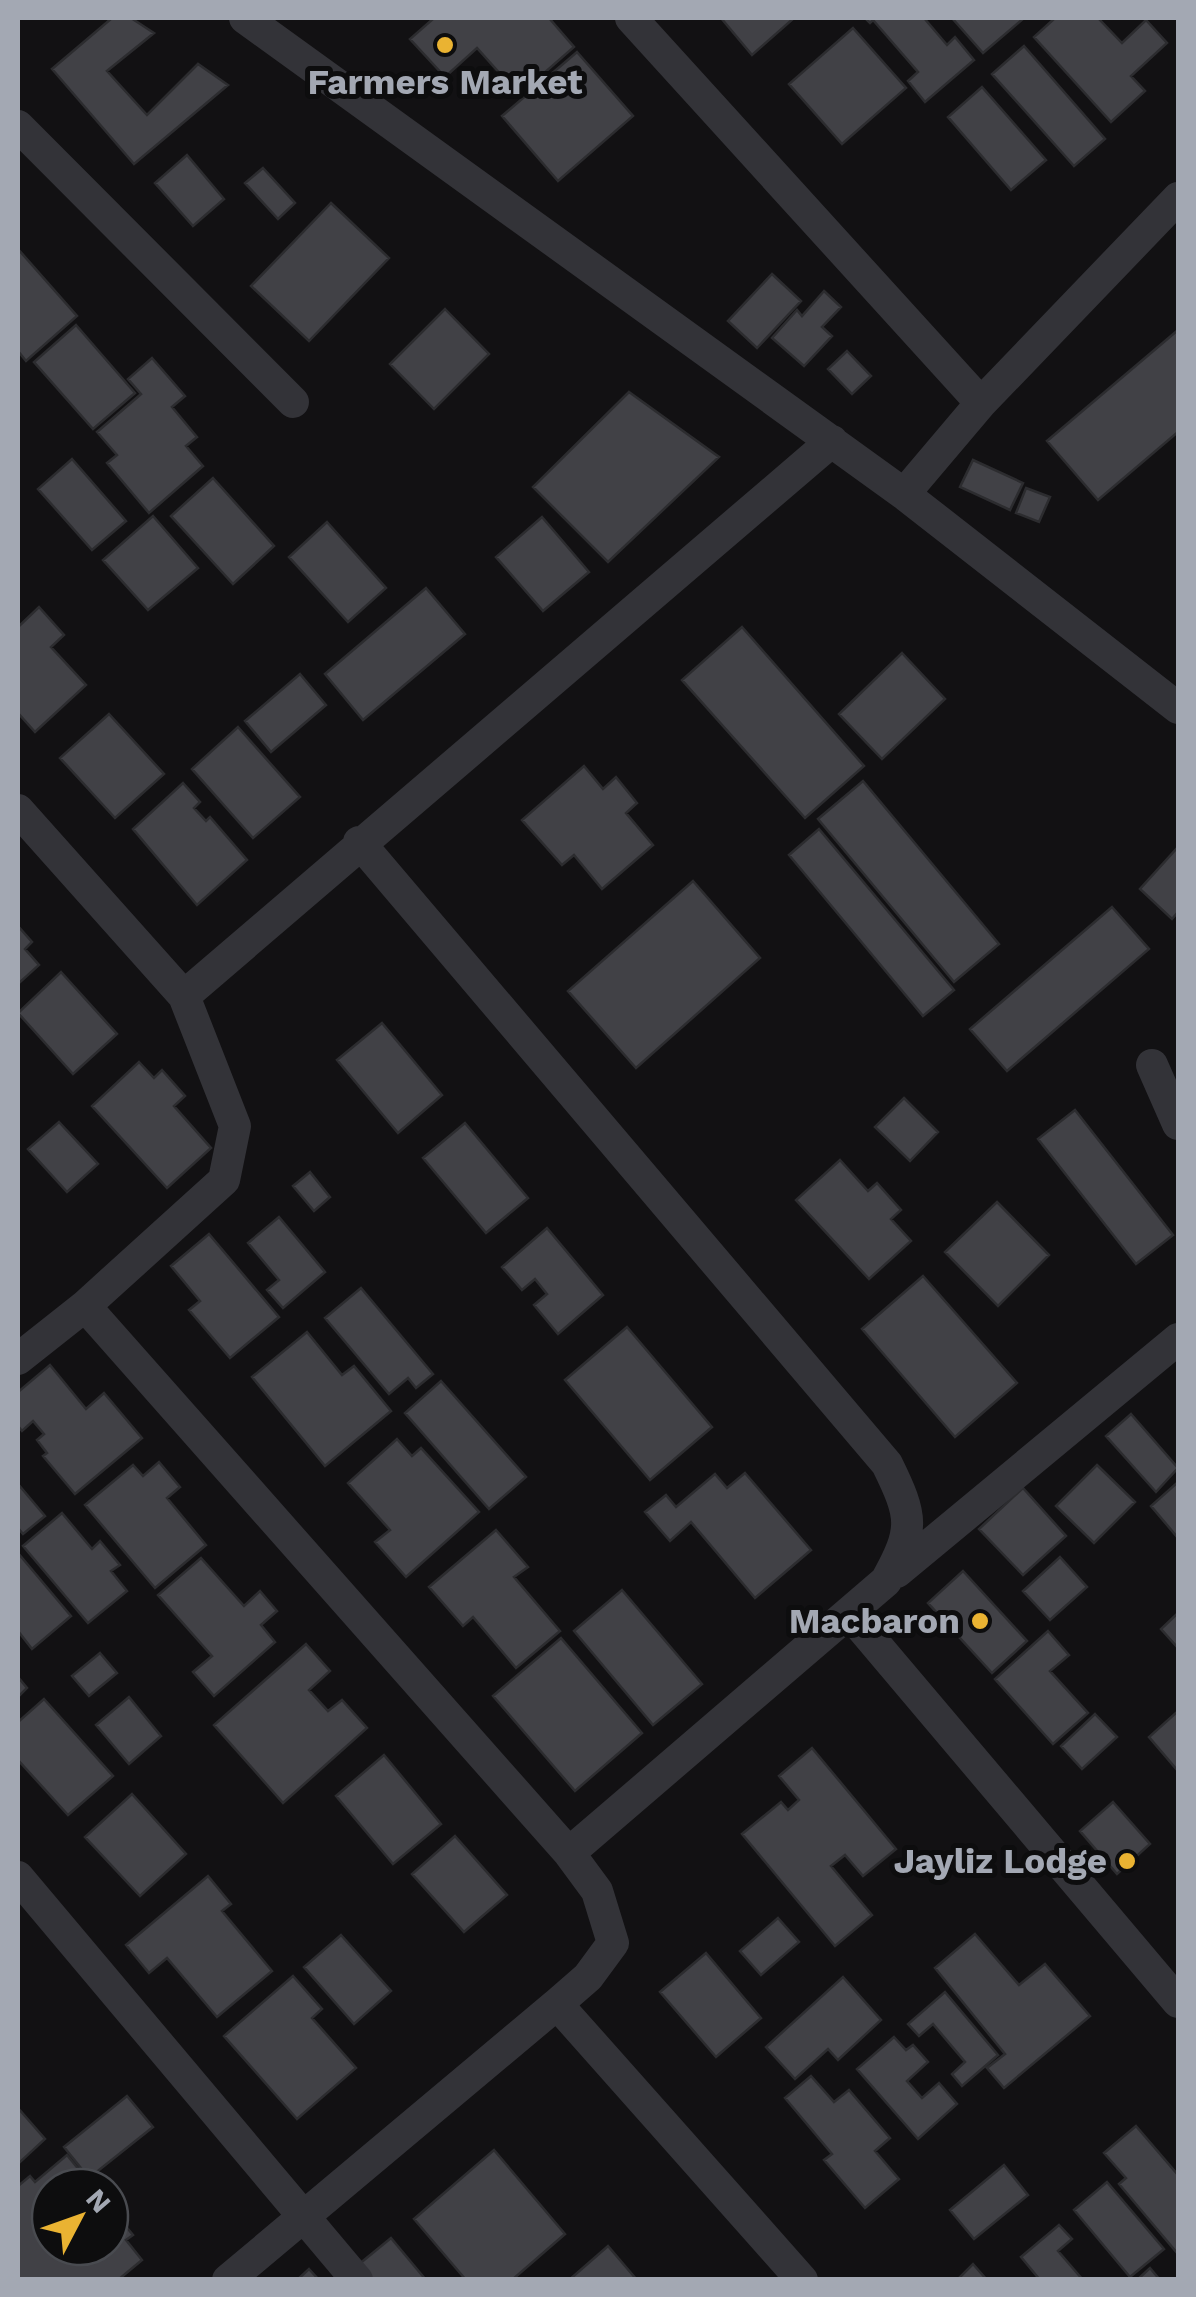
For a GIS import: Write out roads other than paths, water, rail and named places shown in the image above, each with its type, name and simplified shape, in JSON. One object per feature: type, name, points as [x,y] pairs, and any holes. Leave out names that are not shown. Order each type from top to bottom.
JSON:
[{"type":"street","points":[[245,18],[904,494],[1178,708]]},
{"type":"street","points":[[632,18],[980,402]]},
{"type":"street","points":[[18,126],[292,402]]},
{"type":"street","points":[[904,494],[980,402],[1178,198]]},
{"type":"street","points":[[184,996],[359,842],[832,442]]},
{"type":"street","points":[[18,810],[184,996],[235,1126],[224,1180],[85,1306],[18,1359]]},
{"type":"street","points":[[359,842],[886,1464],[908,1507],[909,1540],[886,1581]]},
{"type":"street","points":[[1152,1065],[1178,1124]]},
{"type":"street","points":[[85,1306],[569,1853],[596,1891],[613,1943],[588,1978],[228,2280]]},
{"type":"street","points":[[569,1853],[886,1581],[1178,1339]]},
{"type":"street","points":[[850,1614],[1178,2002]]},
{"type":"street","points":[[18,1877],[357,2280]]},
{"type":"street","points":[[557,2004],[802,2280]]},
{"type":"place","name":"Farmers Market","points":[[445,45]]},
{"type":"place","name":"Macbaron","points":[[980,1621]]},
{"type":"place","name":"Jayliz Lodge","points":[[1127,1861]]}]
